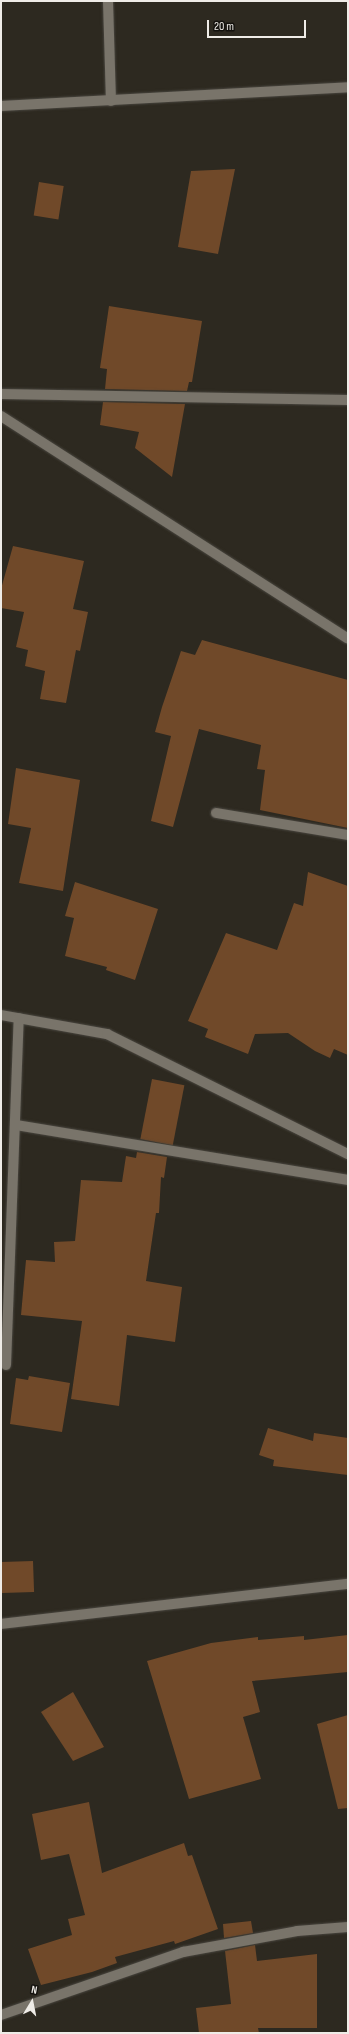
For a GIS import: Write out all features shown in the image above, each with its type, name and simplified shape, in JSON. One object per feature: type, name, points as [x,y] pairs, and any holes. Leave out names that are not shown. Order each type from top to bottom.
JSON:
[{"type":"street","points":[[108,1],[111,101]]},
{"type":"street","points":[[1,106],[348,87]]},
{"type":"street","points":[[1,394],[348,400]]},
{"type":"street","points":[[1,416],[348,639]]},
{"type":"street","points":[[216,813],[348,835]]},
{"type":"street","points":[[1,1015],[107,1034],[348,1154]]},
{"type":"street","points":[[6,1365],[19,1018]]},
{"type":"street","points":[[16,1125],[348,1180]]},
{"type":"street","points":[[1,1624],[348,1584]]},
{"type":"street","points":[[1,2015],[183,1952],[297,1931],[348,1927]]},
{"type":"building","points":[[235,169],[218,254],[178,247],[191,171]]},
{"type":"building","points":[[39,182],[64,186],[58,219],[34,216]]},
{"type":"building","points":[[109,306],[202,321],[192,382],[189,382],[187,391],[105,389],[107,369],[100,368]]},
{"type":"building","points":[[103,402],[185,404],[172,477],[135,448],[139,432],[100,425]]},
{"type":"building","points":[[13,546],[84,561],[73,609],[88,612],[80,651],[76,650],[66,703],[40,699],[45,671],[25,666],[28,650],[16,647],[24,612],[1,608],[1,589]]},
{"type":"building","points":[[202,640],[348,680],[348,828],[260,810],[265,770],[257,769],[261,745],[199,729],[173,827],[151,821],[171,736],[155,732],[162,707],[181,651],[195,655]]},
{"type":"building","points":[[16,768],[80,780],[63,891],[19,883],[31,828],[8,824]]},
{"type":"building","points":[[308,872],[348,886],[348,1055],[334,1049],[330,1058],[315,1051],[288,1033],[255,1034],[248,1054],[205,1037],[208,1029],[188,1021],[226,933],[277,950],[294,903],[303,906]]},
{"type":"building","points":[[75,882],[158,909],[135,980],[106,970],[107,967],[65,956],[74,918],[65,916]]},
{"type":"building","points":[[152,1079],[184,1085],[173,1145],[140,1139]]},
{"type":"building","points":[[137,1152],[167,1157],[164,1178],[161,1177],[159,1213],[156,1213],[146,1281],[182,1287],[175,1342],[127,1335],[119,1406],[71,1399],[82,1321],[21,1315],[26,1260],[55,1262],[54,1242],[75,1241],[81,1180],[122,1182],[126,1156],[136,1158]]},
{"type":"building","points":[[29,1376],[70,1383],[62,1432],[10,1424],[16,1378],[28,1380]]},
{"type":"building","points":[[268,1428],[313,1441],[314,1433],[348,1438],[348,1475],[273,1466],[274,1460],[259,1455]]},
{"type":"building","points":[[33,1561],[34,1592],[2,1593],[1,1562]]},
{"type":"building","points":[[348,1635],[348,1672],[252,1681],[260,1712],[243,1717],[261,1779],[189,1799],[147,1661],[211,1643],[258,1637],[258,1640],[304,1636],[304,1640]]},
{"type":"building","points":[[73,1692],[104,1747],[73,1761],[41,1712]]},
{"type":"building","points":[[348,1715],[348,1808],[338,1809],[317,1724]]},
{"type":"building","points":[[89,1802],[102,1873],[184,1843],[188,1856],[192,1855],[218,1929],[175,1944],[174,1941],[115,1957],[117,1963],[92,1972],[41,1985],[28,1949],[72,1935],[68,1919],[85,1915],[69,1854],[41,1860],[32,1814]]},
{"type":"building","points":[[251,1921],[253,1933],[224,1938],[223,1924]]},
{"type":"building","points":[[255,1945],[257,1961],[317,1954],[317,2028],[258,2028],[259,2033],[199,2033],[196,2008],[231,2004],[225,1951]]}]
